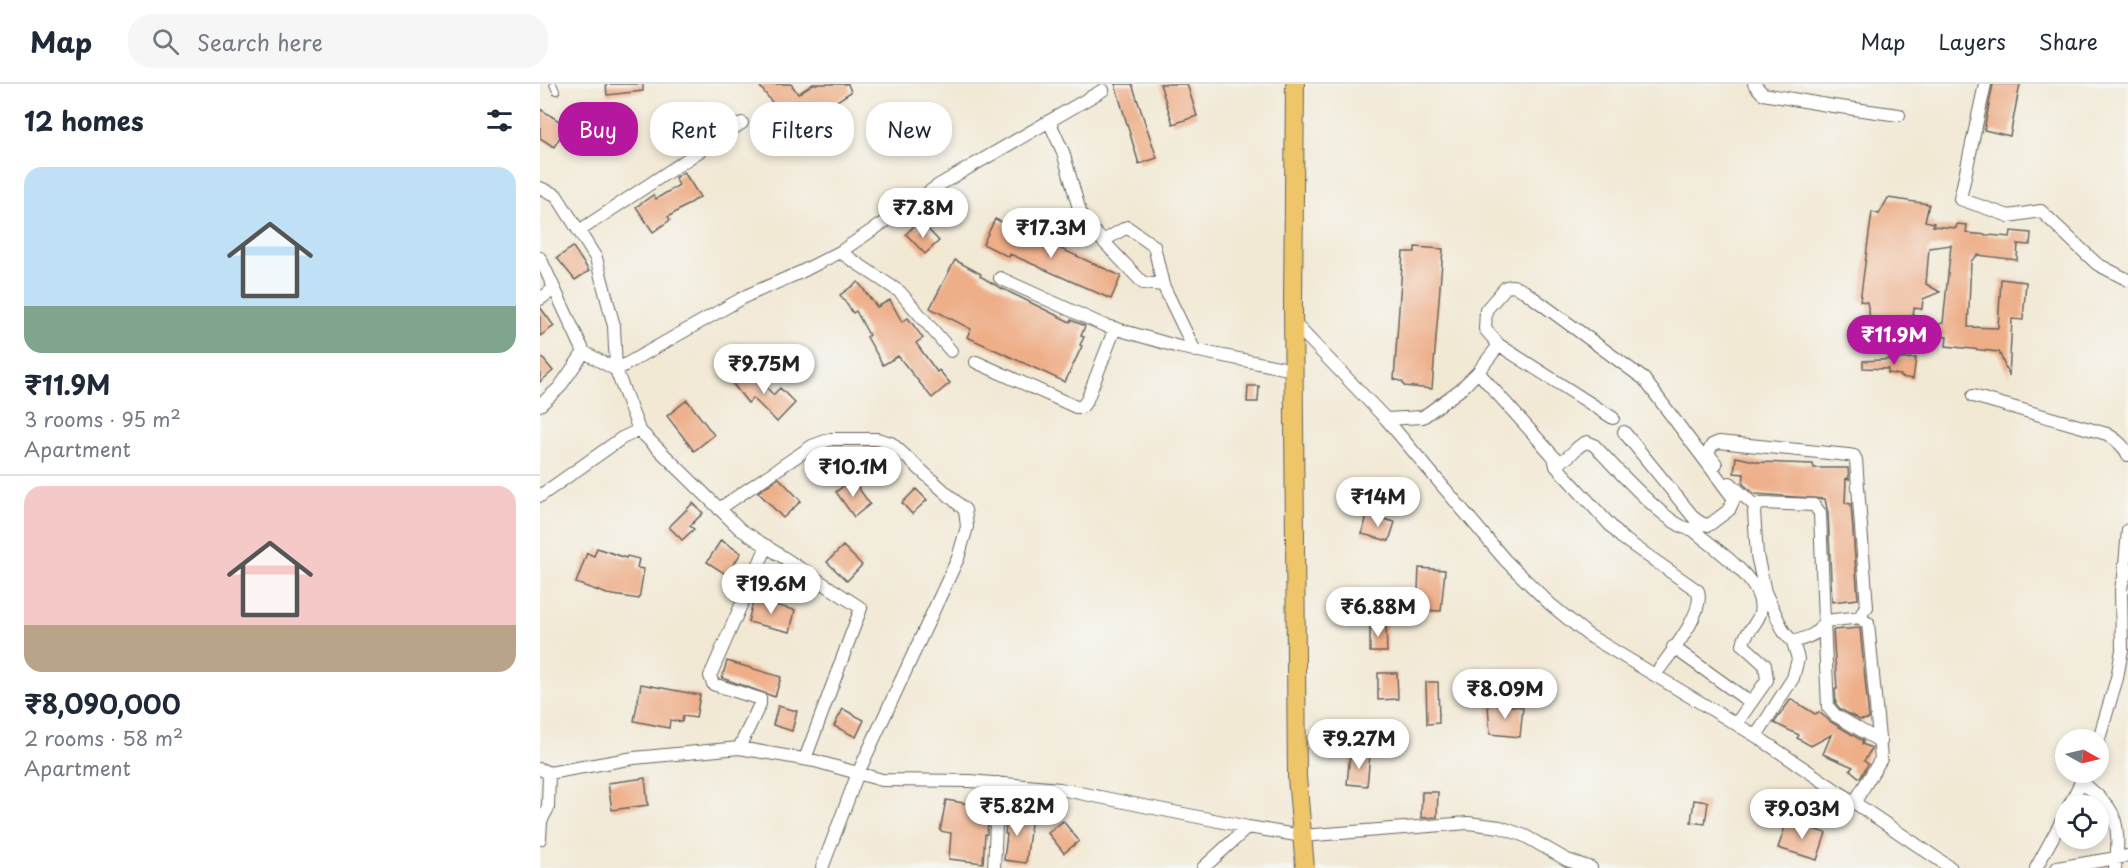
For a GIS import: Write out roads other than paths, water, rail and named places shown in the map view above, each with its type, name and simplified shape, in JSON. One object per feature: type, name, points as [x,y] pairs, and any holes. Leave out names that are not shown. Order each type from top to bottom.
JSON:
[{"type":"main road","points":[[1295,84],[1293,370],[1297,777],[1305,868]]},
{"type":"street","points":[[1754,84],[1764,94],[1899,115]]},
{"type":"street","points":[[1985,84],[1960,199],[2008,216],[2042,211],[2097,264],[2128,280]]},
{"type":"street","points":[[616,370],[748,295],[840,252],[939,185],[1103,90]]},
{"type":"street","points":[[1049,121],[1063,152],[1082,219],[1143,283],[1163,285]]},
{"type":"street","points":[[579,231],[742,123]]},
{"type":"street","points":[[540,188],[556,195],[596,258],[614,326],[616,370],[639,430],[740,529],[861,608],[805,759]]},
{"type":"street","points":[[1103,241],[1127,227],[1154,246],[1163,285],[1195,351]]},
{"type":"street","points":[[840,252],[900,292],[951,351]]},
{"type":"street","points":[[540,258],[584,352],[616,370]]},
{"type":"street","points":[[1000,278],[1103,325],[1195,351],[1293,370]]},
{"type":"street","points":[[1554,458],[1566,459],[1581,444],[1587,442],[1594,445],[1660,512],[1687,529],[1709,525],[1729,510],[1734,499],[1644,379],[1524,291],[1513,286],[1506,287],[1486,310],[1485,329],[1499,345],[1613,418]]},
{"type":"street","points":[[540,299],[554,289]]},
{"type":"street","points":[[1293,322],[1386,419],[1505,560],[1550,604],[1588,635],[1756,736],[1951,868]]},
{"type":"street","points":[[976,362],[1076,407],[1082,406],[1087,400],[1116,328]]},
{"type":"street","points":[[1386,419],[1423,417],[1461,389],[1479,372],[1499,345]]},
{"type":"street","points":[[540,405],[559,388],[584,352]]},
{"type":"street","points":[[1479,372],[1554,458],[1556,466],[1621,537],[1698,591],[1700,597],[1697,612],[1655,675]]},
{"type":"street","points":[[1973,396],[2107,434],[2126,450],[2128,455]]},
{"type":"street","points":[[540,496],[621,438],[639,430]]},
{"type":"street","points":[[1624,432],[1695,519],[1698,527],[1750,580],[1758,593],[1761,606],[1759,617],[1746,633],[1743,645],[1765,665],[1767,680],[1736,724]]},
{"type":"street","points":[[719,509],[812,446],[831,439],[845,438],[877,439],[891,443],[965,510],[967,527],[958,558],[858,773],[822,868]]},
{"type":"street","points":[[1756,507],[1729,483],[1708,453],[1712,445],[1719,442],[1731,443],[1854,456],[1856,460],[1867,607],[1862,617],[1868,623],[1881,759],[1854,803]]},
{"type":"street","points":[[1756,736],[1793,678],[1798,659],[1793,642],[1784,632],[1765,592],[1757,555],[1756,507],[1761,503],[1814,505],[1820,513],[1828,707],[1835,715],[1881,742]]},
{"type":"street","points":[[2102,729],[2122,650],[2121,590],[2126,572],[2128,530]]},
{"type":"street","points":[[740,748],[760,705],[760,699],[713,684],[710,676],[767,546]]},
{"type":"street","points":[[1824,621],[1862,617]]},
{"type":"street","points":[[1793,642],[1813,635],[1820,630],[1824,621]]},
{"type":"street","points":[[1674,647],[1751,703]]},
{"type":"street","points":[[540,838],[542,821],[548,808],[545,771],[634,758],[740,748],[805,759],[882,780],[970,781],[1060,789],[1302,836],[1468,823],[1508,830],[1525,836],[1567,860],[1591,868]]},
{"type":"street","points":[[994,868],[998,783]]},
{"type":"street","points":[[2056,868],[2120,860],[2116,825],[2111,810],[2089,783]]},
{"type":"street","points":[[1203,868],[1248,827]]},
{"type":"street","points":[[2036,868],[2055,833]]},
{"type":"lane","points":[[553,84],[556,92]]}]
